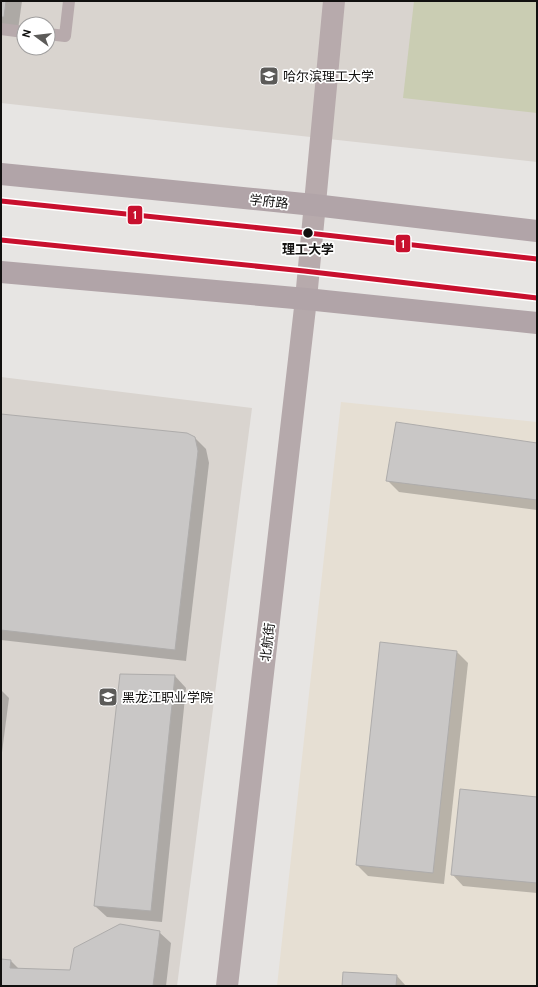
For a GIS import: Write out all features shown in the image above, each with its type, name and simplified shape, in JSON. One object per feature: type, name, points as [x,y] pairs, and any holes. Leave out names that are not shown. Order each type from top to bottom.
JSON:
[{"type":"highway","name":"学府路","points":[[1,174],[314,205],[537,231]]},
{"type":"highway","points":[[1,272],[306,299],[537,323]]},
{"type":"street","points":[[306,299],[334,1]]},
{"type":"street","name":"北航街","points":[[227,986],[306,299]]},
{"type":"lane","points":[[56,35],[65,36],[69,1]]},
{"type":"lane","points":[[1,30],[16,31]]},
{"type":"shaded area","name":"哈尔滨理工大学","points":[[1,1],[537,1],[537,162],[1,103]]},
{"type":"shaded area","name":"黑龙江职业学院","points":[[1,377],[252,408],[177,986],[1,986]]},
{"type":"shaded area","points":[[341,402],[537,422],[537,986],[277,986]]},
{"type":"green space","points":[[414,1],[537,1],[537,113],[403,98]]},
{"type":"building","points":[[1,1],[6,1],[4,17],[1,17]]},
{"type":"building","points":[[1,414],[187,433],[195,437],[198,451],[175,650],[1,630]]},
{"type":"building","points":[[396,422],[537,443],[537,500],[386,481]]},
{"type":"building","points":[[380,642],[457,651],[433,873],[356,865]]},
{"type":"building","points":[[120,674],[175,675],[151,911],[94,906]]},
{"type":"building","points":[[460,789],[537,797],[537,883],[451,875]]},
{"type":"building","points":[[120,924],[160,931],[153,986],[1,986],[1,959],[11,960],[10,968],[70,970],[74,948]]},
{"type":"building","points":[[343,972],[397,975],[396,986],[342,986]]},
{"type":"transit line","name":"1","points":[[1,201],[308,233],[537,259]]},
{"type":"transit line","name":"1","points":[[1,240],[304,271],[537,298]]},
{"type":"place","name":"哈尔滨理工大学","points":[[269,76]]},
{"type":"place","name":"理工大学","points":[[308,233]]},
{"type":"place","name":"黑龙江职业学院","points":[[108,697]]}]
